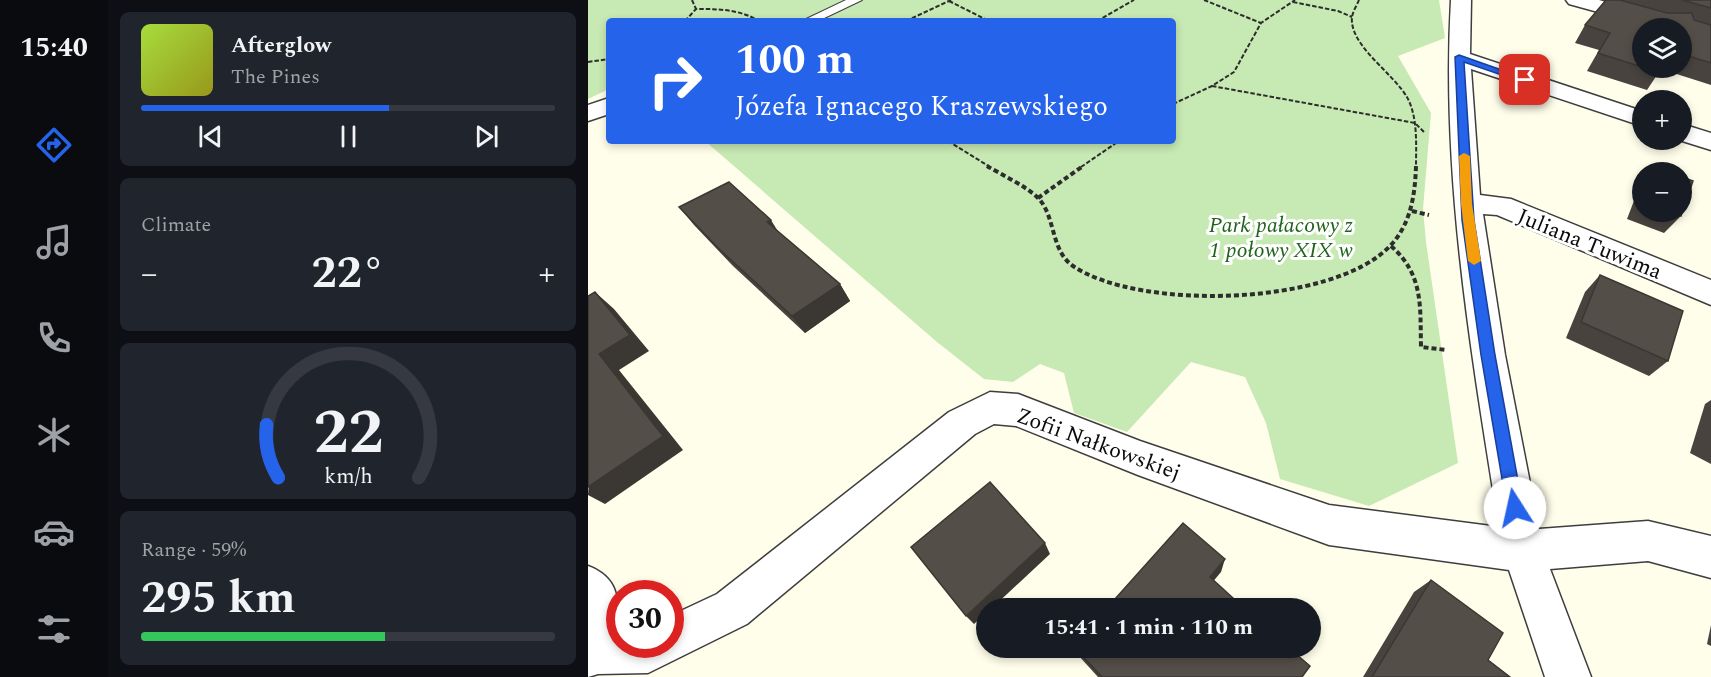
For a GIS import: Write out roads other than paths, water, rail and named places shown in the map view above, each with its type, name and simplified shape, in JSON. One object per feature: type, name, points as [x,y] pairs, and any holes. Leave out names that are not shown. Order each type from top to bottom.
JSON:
[{"type":"street","points":[[1461,0],[1459,57],[1467,204],[1488,355],[1523,551],[1568,677]]},
{"type":"street","points":[[1576,0],[1640,18]]},
{"type":"street","points":[[1459,57],[1632,116]]},
{"type":"street","points":[[588,114],[606,106]]},
{"type":"street","points":[[1692,135],[1711,142]]},
{"type":"street","name":"Juliana Tuwima","points":[[1467,204],[1501,206],[1711,293]]},
{"type":"street","name":"Zofii Nałkowskiej","points":[[684,633],[732,609],[962,423],[990,408],[1018,410],[1138,458],[1329,525],[1523,551],[1648,541],[1711,557]]},
{"type":"street","points":[[588,587],[597,601],[591,654],[606,653]]},
{"type":"lane","points":[[815,18],[856,0]]},
{"type":"park label","name":"Park pałacowy z 1 połowy XIX w","points":[[1281,236]]}]
